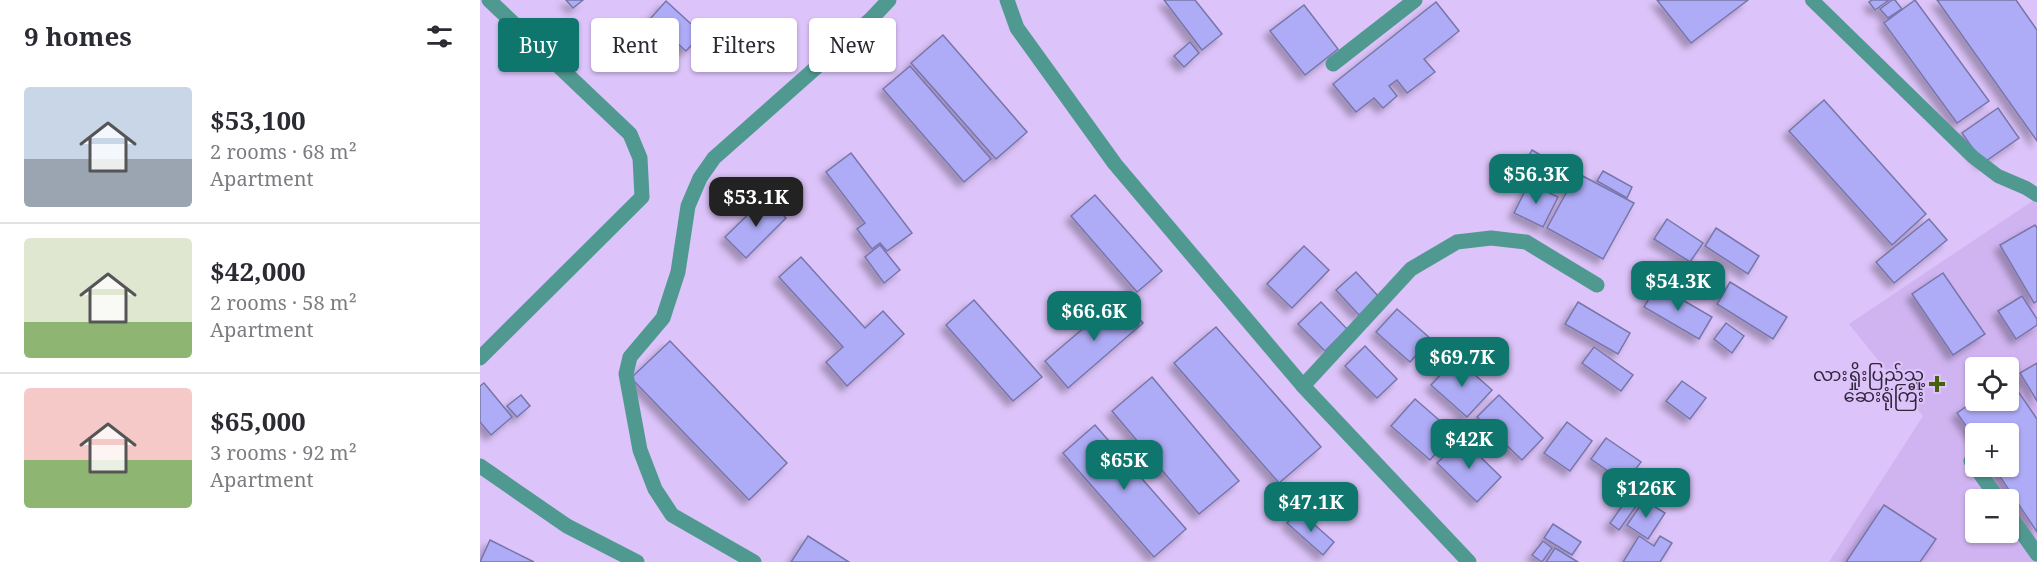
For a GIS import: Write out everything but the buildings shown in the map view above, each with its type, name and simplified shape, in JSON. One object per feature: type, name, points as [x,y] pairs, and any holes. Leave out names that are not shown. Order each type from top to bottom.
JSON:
[{"type":"street","points":[[480,358],[642,197],[640,158],[630,134],[489,0]]},
{"type":"street","points":[[754,562],[672,515],[655,489],[640,450],[626,374],[630,357],[663,318],[678,272],[688,206],[700,178],[714,158],[872,18],[889,0]]},
{"type":"street","points":[[1007,0],[1017,28],[1115,164],[1303,386],[1469,562]]},
{"type":"street","points":[[1334,64],[1415,0]]},
{"type":"street","points":[[1303,386],[1411,269],[1457,242],[1491,238],[1526,242],[1597,285]]},
{"type":"street","points":[[480,466],[567,526],[637,562]]},
{"type":"street","points":[[2019,529],[2037,554]]},
{"type":"lane","points":[[1812,0],[1972,158],[1998,176],[2037,195]]},
{"type":"shaded area","name":"လားရှိုးပြည်သူ့ ဆေးရုံကြီး","points":[[2037,198],[2037,562],[1829,562],[1923,416],[1849,324]]},
{"type":"place","name":"လားရှိုးပြည်သူ့ ဆေးရုံကြီး","points":[[1937,384]]}]
